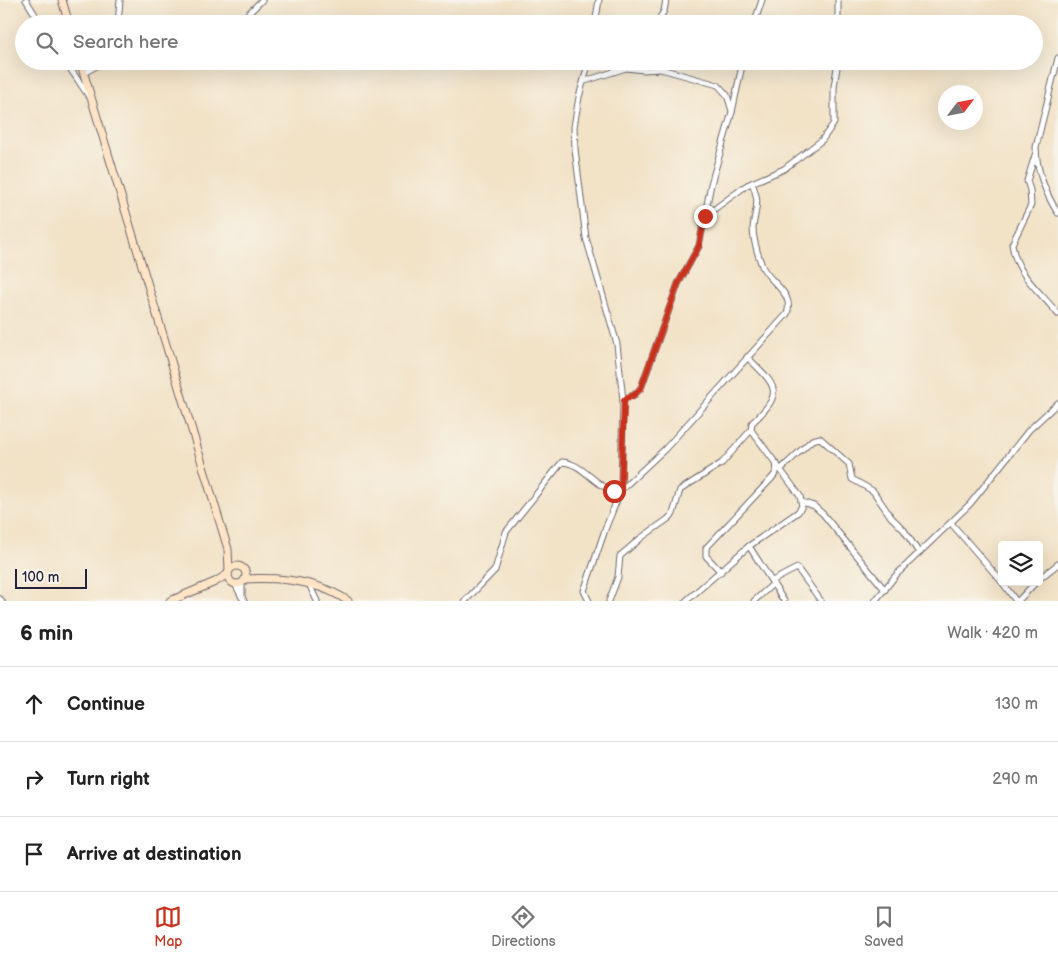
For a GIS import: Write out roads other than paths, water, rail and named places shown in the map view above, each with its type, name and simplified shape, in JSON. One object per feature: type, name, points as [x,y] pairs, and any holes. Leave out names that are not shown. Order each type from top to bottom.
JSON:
[{"type":"main road","points":[[62,0],[66,15]]},
{"type":"main road","points":[[83,70],[228,549],[228,572],[239,582]]},
{"type":"main road","points":[[228,549],[239,565],[246,571],[263,578],[309,584],[348,601]]},
{"type":"main road","points":[[170,601],[216,582],[233,566],[239,565]]},
{"type":"main road","points":[[239,582],[246,571]]},
{"type":"main road","points":[[216,582],[239,582],[263,578]]},
{"type":"street","points":[[26,0],[35,15]]},
{"type":"street","points":[[119,15],[120,0]]},
{"type":"street","points":[[247,15],[262,0]]},
{"type":"street","points":[[596,15],[599,0]]},
{"type":"street","points":[[662,15],[666,0]]},
{"type":"street","points":[[757,15],[762,0]]},
{"type":"street","points":[[838,0],[838,15]]},
{"type":"street","points":[[1058,58],[1036,141],[1041,178],[1058,214]]},
{"type":"street","points":[[71,70],[93,103]]},
{"type":"street","points":[[84,73],[89,70]]},
{"type":"street","points":[[587,70],[574,127],[575,149],[586,238],[620,358],[624,400],[621,490],[612,510],[584,591],[589,601]]},
{"type":"street","points":[[585,81],[614,70]]},
{"type":"street","points":[[666,70],[718,84],[727,95],[732,112]]},
{"type":"street","points":[[624,400],[634,395],[641,388],[678,284],[699,246],[711,184],[732,112],[741,70]]},
{"type":"street","points":[[705,216],[752,183],[784,169],[822,140],[833,127],[837,70]]},
{"type":"street","points":[[1036,152],[1027,181],[1031,205],[1012,244],[1026,280],[1058,314]]},
{"type":"street","points":[[465,601],[495,570],[506,532],[562,462],[590,474],[596,482],[609,489],[621,490],[665,449],[787,314],[790,307],[784,292],[762,267],[753,228],[758,205],[752,183]]},
{"type":"street","points":[[748,357],[768,378],[774,392],[771,406],[752,423],[752,430],[781,469],[802,502],[814,506],[823,514],[885,590]]},
{"type":"street","points":[[875,601],[897,574],[970,504],[1029,430],[1058,403]]},
{"type":"street","points":[[609,601],[618,577],[620,556],[641,538],[668,520],[673,514],[680,490],[722,462],[752,430]]},
{"type":"street","points":[[781,469],[812,440],[820,438],[849,464],[852,479],[873,491],[904,530],[919,553]]},
{"type":"street","points":[[721,572],[706,556],[706,548],[772,478],[776,473],[777,464]]},
{"type":"street","points":[[686,601],[749,546],[798,512],[802,502]]},
{"type":"street","points":[[951,523],[998,577]]},
{"type":"street","points":[[749,546],[784,601]]},
{"type":"street","points":[[1043,576],[1058,564]]},
{"type":"street","points":[[754,601],[772,583],[797,568],[821,601]]},
{"type":"street","points":[[239,582],[243,599]]},
{"type":"street","points":[[309,584],[317,601]]},
{"type":"street","points":[[1005,586],[1017,601],[1032,586]]}]
